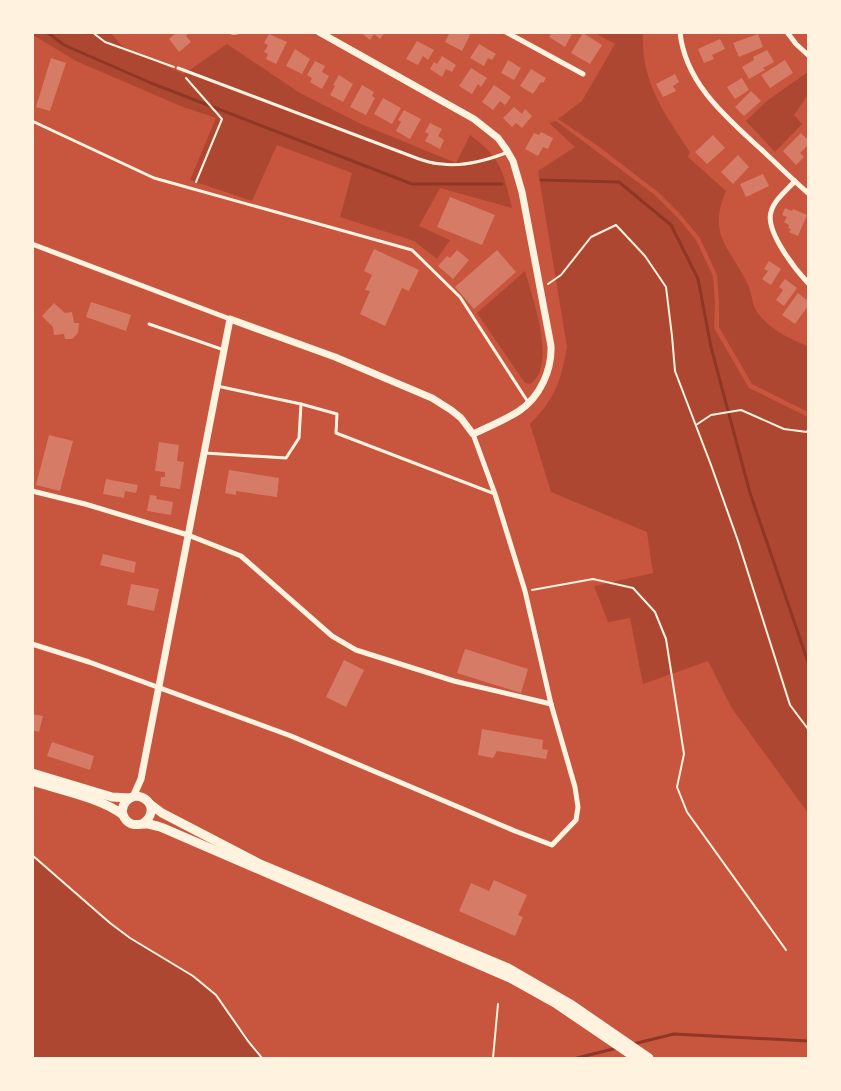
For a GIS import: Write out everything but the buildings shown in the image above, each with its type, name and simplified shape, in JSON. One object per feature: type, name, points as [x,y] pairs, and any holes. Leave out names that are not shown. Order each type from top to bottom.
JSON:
[{"type":"main road","points":[[32,773],[112,797],[142,797],[162,813],[260,864],[500,964],[572,1005],[649,1058]]},
{"type":"main road","points":[[32,782],[116,809],[133,825],[142,824],[163,828],[512,979],[555,1002],[636,1058]]},
{"type":"main road","points":[[123,815],[123,806],[131,797]]},
{"type":"main road","points":[[142,824],[146,822],[151,813],[148,802]]},
{"type":"street","points":[[319,32],[474,119],[498,138],[513,161],[522,192],[540,289],[551,358],[550,367],[544,381],[529,403],[520,411],[473,434]]},
{"type":"street","points":[[506,32],[583,74]]},
{"type":"street","points":[[680,32],[686,58],[703,89],[730,120],[808,193]]},
{"type":"street","points":[[787,32],[808,55]]},
{"type":"street","points":[[795,181],[770,212],[770,225],[773,233],[800,274],[808,282]]},
{"type":"street","points":[[32,244],[335,357],[432,398],[456,414],[473,434],[495,494],[525,591],[551,704],[575,787],[578,807],[576,820],[552,845],[506,828],[291,736],[90,662],[32,644]]},
{"type":"street","points":[[131,797],[140,779],[230,319]]},
{"type":"street","points":[[32,491],[85,504],[188,535],[241,556],[332,636],[356,650],[454,682],[551,704]]},
{"type":"street","points":[[140,779],[141,789],[148,802]]},
{"type":"lane","points":[[178,68],[419,160],[452,164],[489,159],[508,152]]},
{"type":"lane","points":[[32,121],[154,178],[412,250],[460,297],[529,403]]},
{"type":"lane","points":[[149,324],[224,350]]},
{"type":"lane","points":[[217,386],[301,404],[336,414],[336,433],[495,494]]},
{"type":"lane","points":[[204,453],[286,458],[299,438],[301,404]]},
{"type":"path","points":[[92,32],[105,42],[178,68],[222,119],[193,189]]},
{"type":"path","points":[[540,289],[561,275],[591,237],[616,225],[645,256],[666,287],[675,371],[738,541],[790,705],[808,729]]},
{"type":"path","points":[[696,425],[711,415],[741,410],[784,429],[807,432],[808,430]]},
{"type":"path","points":[[525,591],[593,579],[633,588],[655,612],[666,639],[684,754],[677,787],[687,812],[786,950]]},
{"type":"path","points":[[32,855],[130,938],[193,976],[216,995],[262,1058]]},
{"type":"path","points":[[493,1058],[498,1004]]},
{"type":"shaded area","points":[[33,32],[111,33],[123,47],[184,74],[227,44],[300,93],[361,124],[456,163],[470,135],[489,151],[500,167],[512,208],[440,188],[419,226],[450,240],[437,259],[414,241],[340,217],[352,173],[277,145],[252,201],[190,180],[216,118],[183,107],[76,61],[33,35]]},
{"type":"shaded area","points":[[595,33],[643,33],[643,51],[646,67],[650,82],[663,110],[690,152],[688,157],[726,191],[719,219],[720,230],[728,250],[749,287],[755,309],[774,328],[787,337],[808,346],[808,412],[752,384],[719,327],[717,275],[700,238],[680,214],[658,192],[598,146],[558,119],[582,101],[615,44]]},
{"type":"shaded area","points":[[808,72],[808,95],[794,115],[802,124],[775,152],[746,121],[768,100]]},
{"type":"shaded area","points":[[556,121],[655,195],[677,217],[696,240],[713,276],[714,328],[749,388],[808,417],[808,813],[731,707],[708,661],[643,684],[630,618],[608,622],[594,586],[653,573],[647,532],[551,492],[530,424],[539,415],[556,389],[567,347],[538,171],[575,147],[549,123]]},
{"type":"shaded area","points":[[525,271],[537,313],[543,347],[542,362],[538,375],[530,384],[525,383],[477,313]]},
{"type":"shaded area","points":[[32,856],[116,929],[198,980],[213,993],[263,1058],[33,1058]]},
{"type":"waterway","points":[[47,32],[64,45],[151,83],[412,184],[502,184]]},
{"type":"waterway","points":[[541,180],[619,182],[671,225],[698,279],[711,347],[750,493],[808,662]]},
{"type":"waterway","points":[[633,1044],[674,1034],[808,1041]]},
{"type":"waterway","points":[[577,1058],[617,1048]]}]
